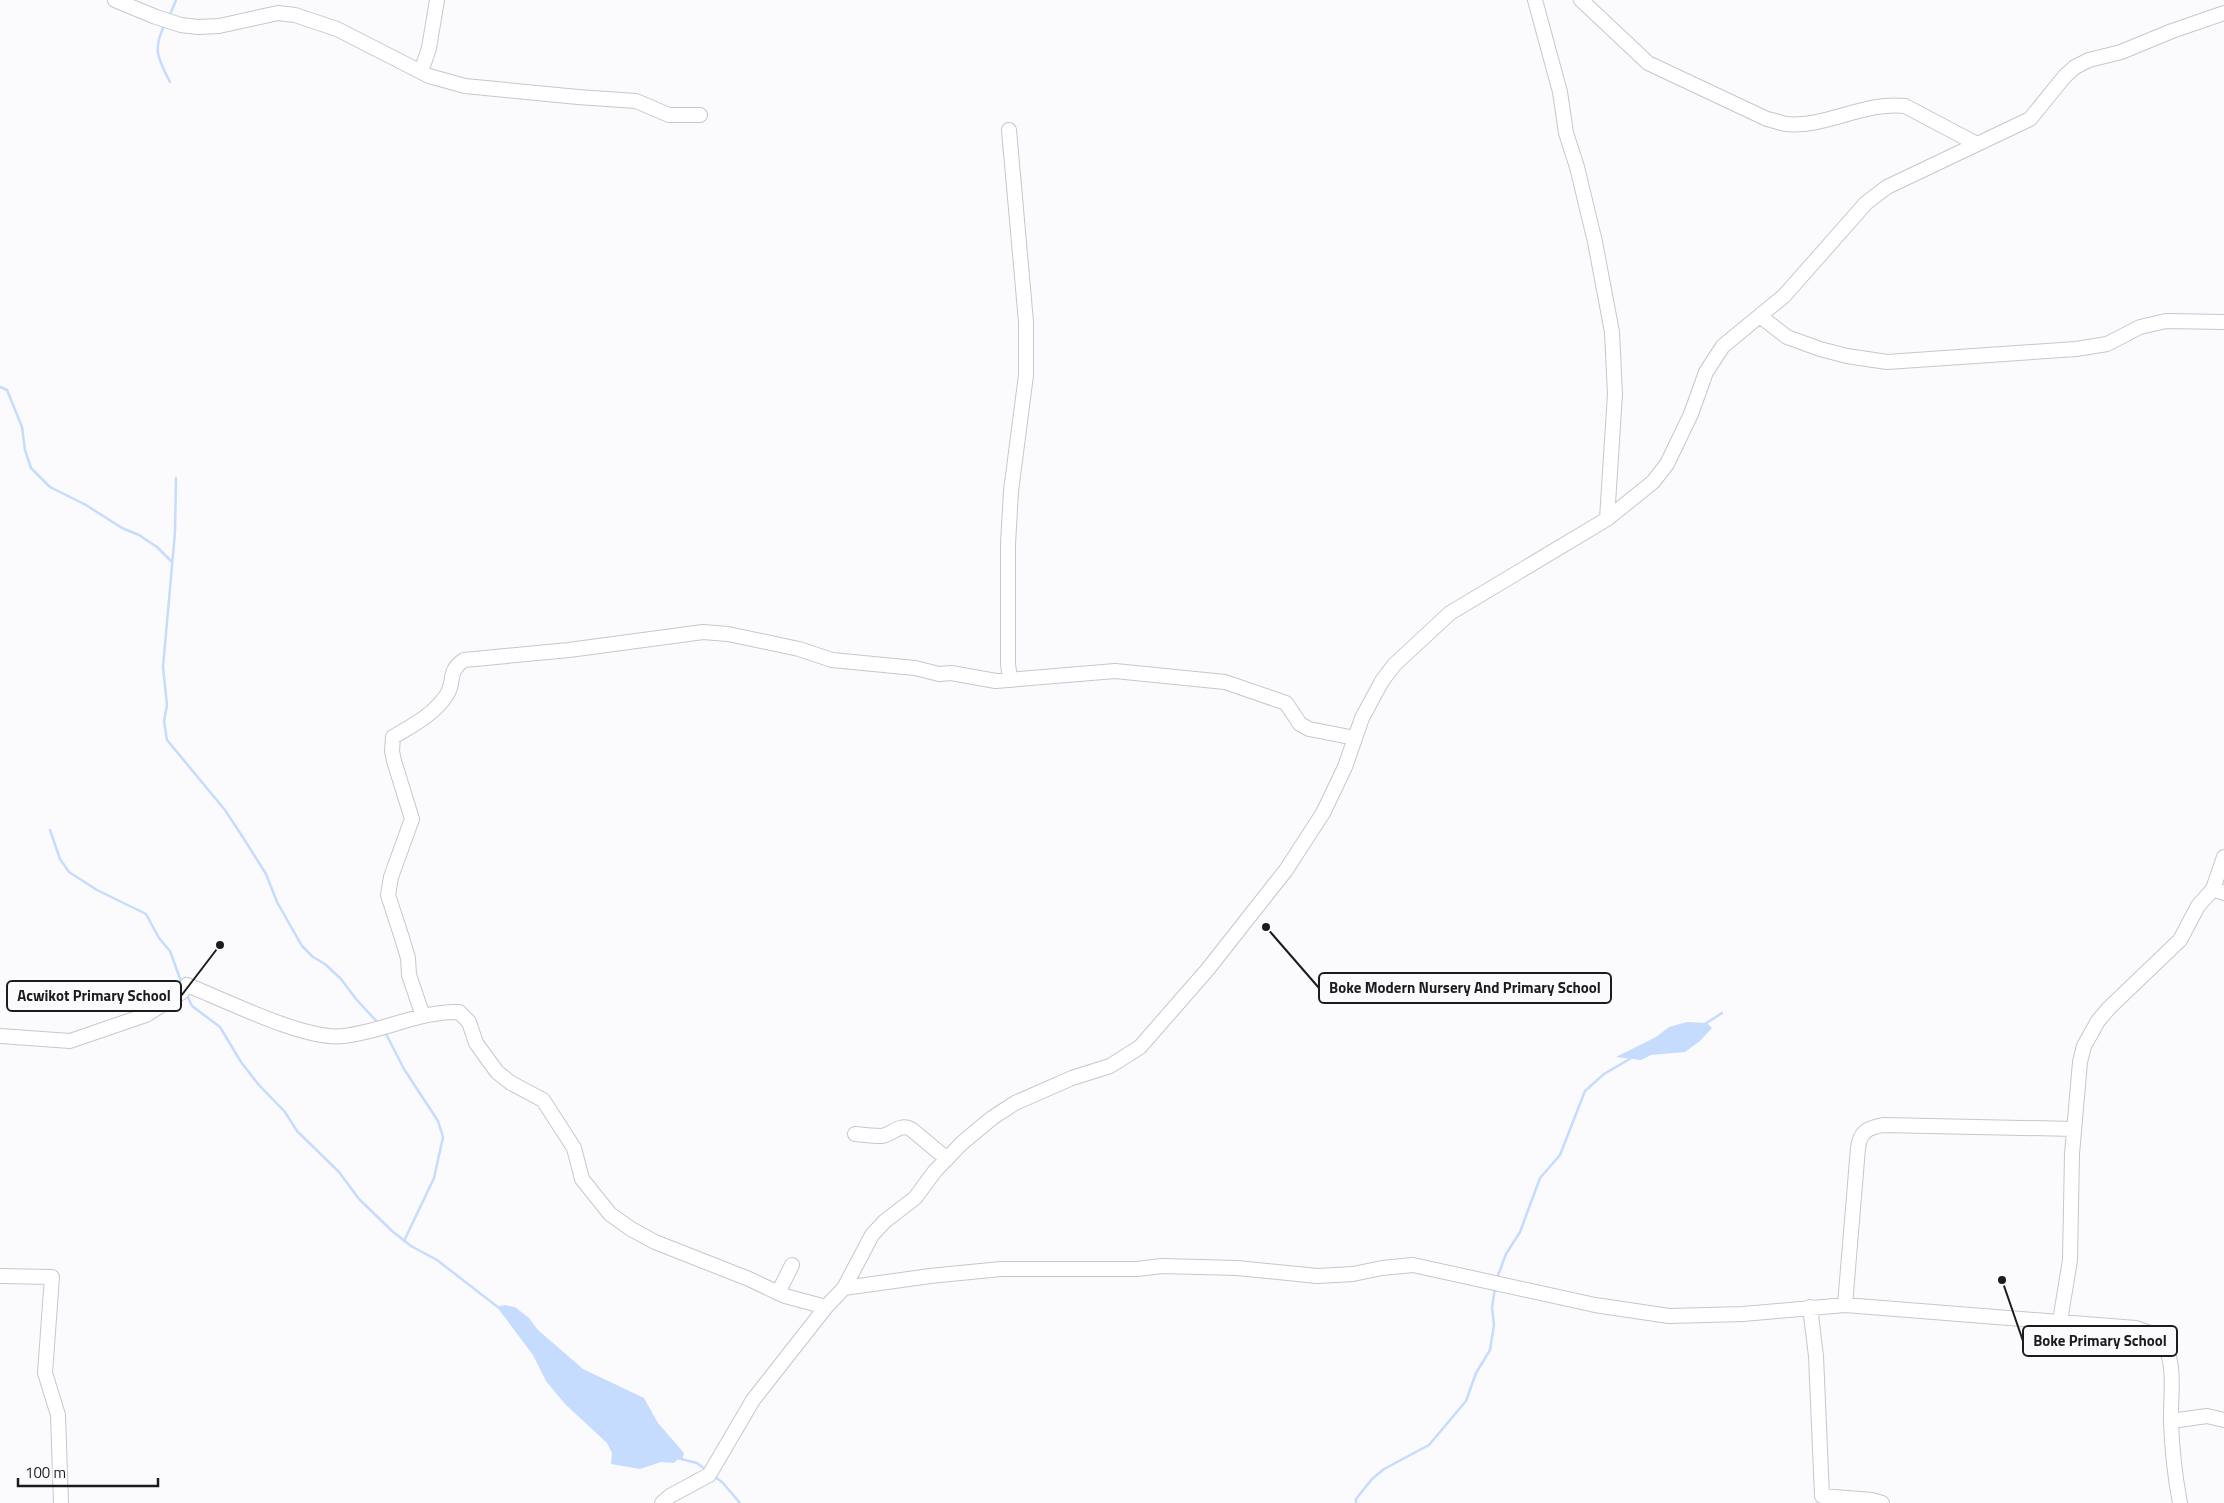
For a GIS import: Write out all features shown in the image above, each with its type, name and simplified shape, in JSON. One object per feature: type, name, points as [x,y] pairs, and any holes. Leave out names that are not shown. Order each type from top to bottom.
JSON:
[{"type":"street","points":[[115,0],[156,18],[181,25],[198,27],[219,26],[278,14],[295,15],[337,29],[429,76],[465,86],[578,98],[636,101],[669,115],[700,115]]},
{"type":"street","points":[[421,72],[429,48],[437,0]]},
{"type":"street","points":[[1535,0],[1560,92],[1566,133],[1577,168],[1597,251],[1612,332],[1615,394],[1607,519]]},
{"type":"street","points":[[1581,0],[1648,63],[1767,119],[1786,124],[1816,122],[1859,110],[1893,104],[1905,106],[1977,144]]},
{"type":"street","points":[[662,1503],[670,1496],[709,1474],[753,1400],[826,1307],[844,1288],[872,1234],[885,1221],[915,1198],[935,1171],[947,1159],[992,1118],[1015,1103],[1072,1078],[1110,1066],[1140,1047],[1208,968],[1286,870],[1323,813],[1345,767],[1362,718],[1382,681],[1394,665],[1424,635],[1456,609],[1607,519],[1653,482],[1667,464],[1691,414],[1706,372],[1723,346],[1761,317],[1790,290],[1866,203],[1887,187],[2030,119],[2075,67],[2088,60],[2121,52],[2172,31],[2224,13]]},
{"type":"street","points":[[1009,130],[1026,322],[1026,366],[1011,491],[1008,544],[1008,664],[1010,679]]},
{"type":"street","points":[[1761,317],[1787,337],[1820,349],[1847,356],[1887,362],[2076,349],[2107,344],[2140,327],[2166,322],[2224,322]]},
{"type":"street","points":[[423,1016],[413,989],[402,938],[388,895],[391,877],[412,819],[394,761],[392,745],[394,737],[432,713],[447,696],[451,688],[451,673],[456,664],[464,660],[569,650],[702,632],[728,634],[798,649],[832,660],[915,668],[939,674],[951,673],[996,680],[1080,676],[1115,671],[1225,682],[1286,703],[1300,724],[1310,729],[1355,738]]},
{"type":"street","points":[[2060,1321],[2070,1260],[2074,1129],[2080,1062],[2088,1036],[2109,1008],[2180,940],[2198,906],[2218,891],[2224,857]]},
{"type":"street","points":[[0,1036],[70,1041],[146,1015],[182,992],[188,985],[292,1027],[328,1037],[344,1036],[423,1016],[445,1012],[459,1012],[465,1016],[476,1043],[497,1072],[511,1083],[543,1100],[574,1148],[582,1179],[610,1214],[632,1230],[654,1242],[749,1279],[799,1301],[826,1307]]},
{"type":"street","points":[[1845,1305],[1859,1140],[1867,1129],[1884,1125],[2074,1129]]},
{"type":"street","points":[[855,1134],[888,1135],[900,1127],[906,1126],[911,1128],[947,1159]]},
{"type":"street","points":[[778,1293],[792,1265]]},
{"type":"street","points":[[844,1288],[930,1276],[1001,1269],[1137,1269],[1162,1266],[1236,1268],[1317,1276],[1353,1274],[1382,1268],[1413,1265],[1588,1304],[1669,1316],[1743,1314],[1845,1305],[2136,1328],[2159,1336],[2169,1354],[2172,1373],[2171,1421],[2180,1503]]},
{"type":"street","points":[[0,1276],[52,1277],[45,1373],[58,1415],[61,1503]]},
{"type":"street","points":[[1810,1307],[1816,1356],[1822,1496],[1872,1500],[1882,1503]]},
{"type":"street","points":[[2171,1421],[2207,1416],[2224,1420]]},
{"type":"water","points":[[1687,1022],[1707,1023],[1712,1028],[1700,1041],[1685,1052],[1651,1055],[1641,1060],[1616,1057],[1656,1037],[1669,1027]]},
{"type":"water","points":[[504,1305],[515,1307],[529,1318],[538,1330],[583,1369],[644,1398],[658,1423],[684,1453],[682,1460],[678,1459],[674,1463],[661,1462],[640,1469],[611,1464],[612,1453],[607,1443],[565,1404],[546,1381],[533,1355],[497,1307]]},
{"type":"waterway","points":[[169,17],[176,0]]},
{"type":"waterway","points":[[165,24],[159,40],[158,54],[170,82]]},
{"type":"waterway","points":[[0,387],[7,390],[22,427],[25,450],[31,468],[50,487],[86,505],[122,528],[139,535],[157,547],[171,561]]},
{"type":"waterway","points":[[176,478],[175,532],[163,667],[167,705],[164,721],[167,740],[225,810],[266,874],[277,902],[302,946],[341,979],[379,1024]]},
{"type":"waterway","points":[[50,830],[60,859],[69,872],[97,890],[146,914],[159,938],[170,951],[182,984]]},
{"type":"waterway","points":[[186,993],[192,1006],[220,1027],[241,1062],[258,1084],[285,1112],[297,1131],[339,1172],[359,1199],[392,1231],[411,1246],[437,1260],[499,1308]]},
{"type":"waterway","points":[[1705,1024],[1722,1013]]},
{"type":"waterway","points":[[385,1032],[404,1069],[438,1121],[443,1137],[434,1178],[404,1241]]},
{"type":"waterway","points":[[1497,1278],[1506,1254],[1520,1232],[1540,1178],[1560,1155],[1585,1091],[1604,1074],[1633,1057]]},
{"type":"waterway","points":[[1356,1503],[1356,1499],[1372,1479],[1384,1469],[1429,1445],[1466,1401],[1476,1373],[1490,1350],[1494,1325],[1492,1307],[1495,1288]]},
{"type":"waterway","points":[[677,1458],[697,1463],[706,1470]]},
{"type":"waterway","points":[[714,1476],[723,1483],[740,1503]]},
{"type":"place","name":"Boke Modern Nursery And Primary School","points":[[1266,927]]},
{"type":"place","name":"Acwikot Primary School","points":[[220,945]]},
{"type":"place","name":"Boke Primary School","points":[[2002,1280]]}]
